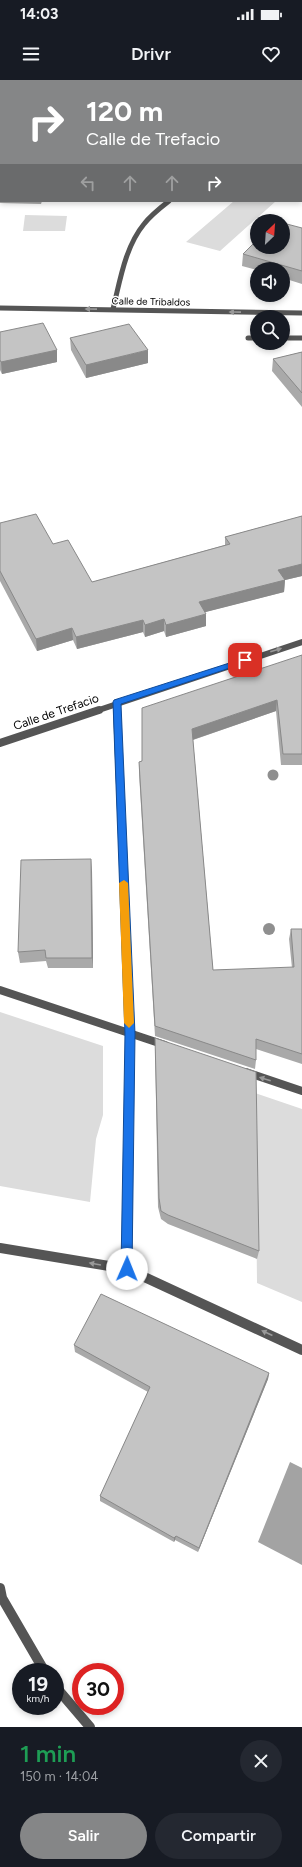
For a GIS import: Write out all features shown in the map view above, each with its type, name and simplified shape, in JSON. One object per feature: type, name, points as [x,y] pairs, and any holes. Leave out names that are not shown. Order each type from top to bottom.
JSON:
[{"type":"street","points":[[113,310],[119,286],[134,241],[149,217],[168,202]]},
{"type":"street","name":"Calle de Tribaldos","points":[[0,308],[302,313]]},
{"type":"street","points":[[290,338],[302,338]]},
{"type":"street","name":"Calle de Trefacio","points":[[0,743],[117,702],[302,642]]},
{"type":"street","points":[[117,702],[130,1034],[127,1269]]},
{"type":"street","points":[[0,990],[176,1049]]},
{"type":"street","points":[[235,1069],[302,1091]]},
{"type":"street","points":[[0,1248],[127,1269],[302,1350]]},
{"type":"street","points":[[0,1588],[2,1598],[40,1663]]},
{"type":"street","points":[[64,1697],[90,1727]]},
{"type":"shaded area","points":[[233,202],[275,202],[261,214],[250,214],[250,224],[220,251],[186,242]]},
{"type":"shaded area","points":[[25,215],[67,216],[65,231],[23,231]]},
{"type":"shaded area","points":[[0,1012],[103,1046],[103,1115],[96,1139],[90,1202],[0,1186]]},
{"type":"shaded area","points":[[255,1093],[302,1109],[302,1302],[257,1283]]},
{"type":"shaded area","points":[[290,1462],[302,1468],[302,1565],[258,1542]]},
{"type":"building","points":[[290,225],[302,228],[302,271],[290,268],[290,262],[271,262],[243,254],[250,247],[250,254],[290,254]]},
{"type":"building","points":[[43,323],[57,350],[1,362],[0,332]]},
{"type":"building","points":[[129,324],[148,350],[86,365],[70,338]]},
{"type":"building","points":[[302,352],[302,393],[273,359]]},
{"type":"building","points":[[36,514],[53,544],[68,540],[92,582],[230,544],[225,537],[302,516],[302,564],[278,570],[285,580],[199,602],[206,614],[166,625],[164,619],[145,625],[143,620],[76,637],[72,628],[36,639],[0,571],[0,523]]},
{"type":"building","points":[[302,655],[302,754],[283,754],[277,700],[192,729],[213,970],[294,967],[291,929],[302,929],[302,1054],[256,1039],[256,1060],[155,1026],[139,762],[142,761],[142,708]]},
{"type":"building","points":[[91,859],[92,958],[46,958],[45,950],[18,952],[21,860]]},
{"type":"building","points":[[155,1038],[256,1072],[259,1251],[161,1211],[159,1198]]},
{"type":"building","points":[[101,1294],[269,1373],[199,1548],[176,1536],[174,1538],[100,1496],[150,1387],[74,1345]]},
{"type":"slow traffic","points":[[124,883],[129,1023]]},
{"type":"route","points":[[127,1269],[130,1034],[117,702],[245,660]]}]
